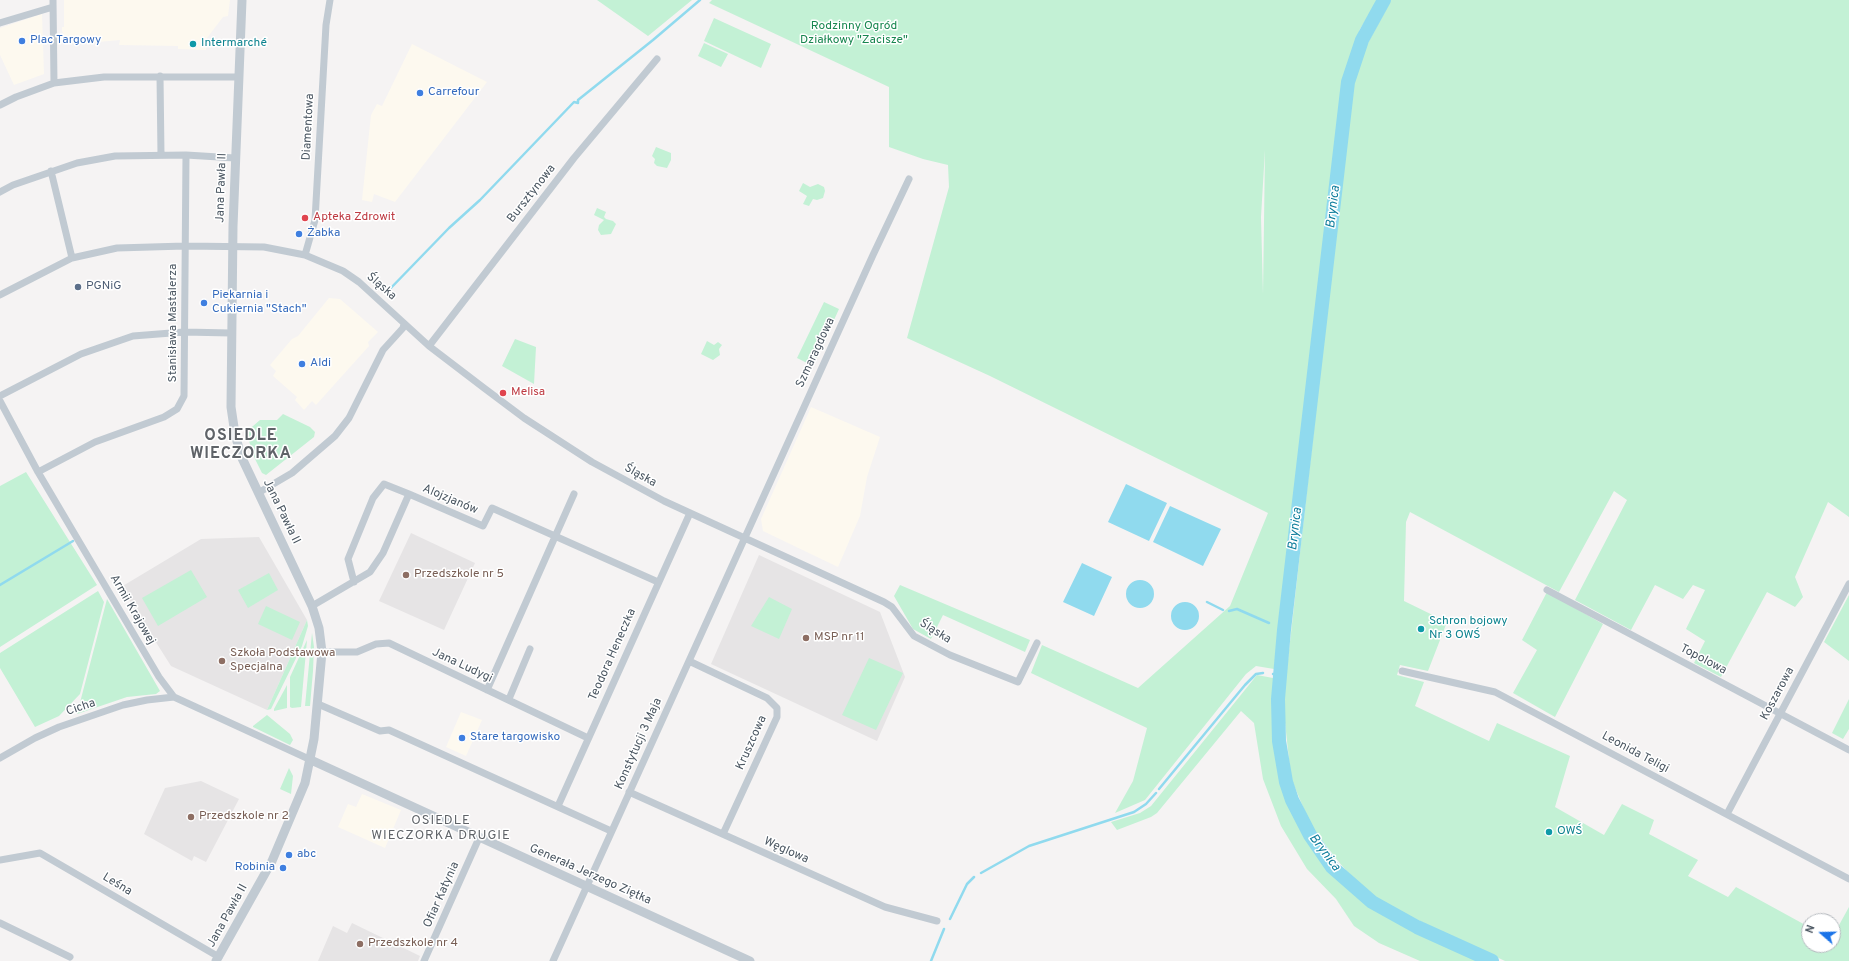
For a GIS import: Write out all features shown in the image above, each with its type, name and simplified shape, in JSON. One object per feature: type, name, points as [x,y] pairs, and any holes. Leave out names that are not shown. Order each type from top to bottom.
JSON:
[{"type":"street","name":"Jana Pawła II","points":[[218,959],[272,861],[305,782],[311,760],[318,704],[322,652],[319,628],[312,606],[244,462],[235,434],[231,407],[232,247],[242,0]]},
{"type":"street","name":"Diamentowa","points":[[305,255],[315,220],[326,25],[330,0]]},
{"type":"street","points":[[0,23],[53,3],[54,84]]},
{"type":"street","name":"Bursztynowa","points":[[429,346],[574,158],[657,59]]},
{"type":"street","points":[[160,76],[161,155]]},
{"type":"street","points":[[0,105],[16,97],[54,84],[104,77],[239,77]]},
{"type":"street","points":[[0,192],[13,185],[51,171],[77,163],[115,156],[186,155],[236,158]]},
{"type":"street","name":"Stanisława Mastalerza","points":[[38,472],[95,442],[164,417],[177,409],[184,396],[186,155]]},
{"type":"street","points":[[51,171],[72,258]]},
{"type":"street","name":"Szmaragdowa","points":[[745,537],[909,179]]},
{"type":"street","name":"Śląska","points":[[0,295],[72,258],[117,248],[185,246],[264,247],[305,255],[343,271],[359,282],[429,346],[524,418],[592,462],[642,490],[690,513],[875,597],[892,607],[914,636],[950,655],[1018,682],[1037,643]]},
{"type":"street","points":[[258,493],[292,473],[335,436],[348,418],[377,362],[390,341],[403,328],[404,324]]},
{"type":"street","points":[[0,396],[81,354],[133,336],[184,332],[231,333]]},
{"type":"street","name":"Armii Krajowej","points":[[0,401],[38,472],[159,677],[174,698]]},
{"type":"street","points":[[354,582],[348,559],[373,498],[384,484],[409,494]]},
{"type":"street","name":"Alojzjanów","points":[[312,606],[370,572],[377,564],[409,494],[483,526],[492,508],[658,582]]},
{"type":"street","points":[[487,690],[554,536],[574,494]]},
{"type":"street","name":"Teodora Heneczka","points":[[558,806],[690,513]]},
{"type":"street","name":"Konstytucji 3 Maja","points":[[553,961],[745,537]]},
{"type":"street","name":"Koszarowa","points":[[1727,814],[1849,584]]},
{"type":"street","name":"Topolowa","points":[[1547,590],[1849,750]]},
{"type":"street","name":"Jana Ludygi","points":[[322,652],[357,652],[376,644],[389,643],[588,738]]},
{"type":"street","points":[[509,699],[530,649]]},
{"type":"street","name":"Kruszcowa","points":[[689,661],[767,698],[777,708],[777,717],[723,834]]},
{"type":"street","name":"Leonida Teligi","points":[[1402,671],[1495,692],[1849,879]]},
{"type":"street","points":[[174,698],[311,760]]},
{"type":"street","name":"Cicha","points":[[0,758],[35,738],[62,726],[123,705],[147,700],[174,698]]},
{"type":"street","points":[[318,704],[380,731],[389,730],[611,831]]},
{"type":"street","name":"Generała Jerzego Ziętka","points":[[311,760],[750,961]]},
{"type":"street","name":"Węglowa","points":[[630,792],[885,907],[937,921]]},
{"type":"street","name":"Ofiar Katynia","points":[[424,961],[479,838]]},
{"type":"street","name":"Leśna","points":[[0,860],[40,853],[218,959]]},
{"type":"street","points":[[0,923],[70,957]]},
{"type":"shaded area","points":[[64,0],[230,0],[228,16],[223,17],[207,38],[206,50],[178,49],[178,46],[119,45],[120,40],[75,44],[67,41],[62,31],[62,27],[64,27]]},
{"type":"shaded area","name":"Plac Targowy","points":[[42,14],[44,74],[14,85],[0,55],[0,28]]},
{"type":"shaded area","points":[[412,44],[487,82],[395,202],[374,194],[372,202],[362,200],[371,115],[377,104],[382,106]]},
{"type":"shaded area","points":[[329,298],[340,299],[378,332],[368,342],[369,346],[316,405],[312,401],[304,410],[295,400],[297,397],[273,376],[276,371],[270,365],[292,339],[298,336]]},
{"type":"shaded area","points":[[811,407],[880,437],[867,477],[860,516],[838,567],[763,531],[761,519]]},
{"type":"shaded area","points":[[411,533],[475,563],[444,630],[379,601]]},
{"type":"shaded area","points":[[259,537],[307,620],[267,710],[171,666],[121,587],[201,539]]},
{"type":"shaded area","name":"MSP nr 11","points":[[759,555],[880,612],[905,677],[877,741],[711,664]]},
{"type":"shaded area","name":"Stare targowisko","points":[[461,712],[482,720],[466,756],[446,747]]},
{"type":"shaded area","name":"Przedszkole nr 2","points":[[201,781],[239,799],[206,862],[194,856],[192,861],[144,834],[165,788]]},
{"type":"shaded area","points":[[362,794],[401,810],[385,848],[338,827],[348,804],[356,807]]},
{"type":"shaded area","name":"Przedszkole nr 4","points":[[352,923],[420,956],[418,961],[318,961],[333,926],[347,933]]},
{"type":"green space","points":[[597,0],[692,0],[648,36]]},
{"type":"green space","name":"Rodzinny Ogród Działkowy \"Zacisze\"","points":[[712,0],[1379,0],[1360,29],[1344,80],[1274,669],[1256,666],[1246,674],[1145,800],[1115,813],[1133,781],[1147,728],[1031,673],[1042,645],[1138,688],[1230,606],[1268,513],[990,376],[907,338],[949,187],[948,165],[923,159],[889,147],[889,87],[709,3]],"holes":[[[1265,150],[1263,294],[1261,217]]]},
{"type":"green space","points":[[1391,0],[1849,0],[1849,517],[1828,502],[1795,577],[1803,597],[1795,607],[1767,592],[1721,677],[1694,663],[1705,641],[1686,629],[1705,590],[1693,585],[1683,599],[1655,585],[1631,630],[1575,600],[1627,500],[1614,491],[1559,592],[1410,512],[1406,522],[1404,601],[1447,622],[1428,671],[1400,665],[1397,675],[1424,682],[1415,706],[1489,741],[1497,723],[1570,756],[1555,807],[1604,835],[1622,804],[1654,820],[1649,834],[1698,860],[1688,876],[1728,897],[1736,887],[1801,923],[1801,953],[1841,953],[1841,922],[1849,907],[1849,961],[1505,961],[1390,907],[1364,891],[1311,826],[1291,778],[1283,704],[1352,90],[1362,54]]},
{"type":"green space","points":[[714,18],[771,44],[761,68],[704,41]]},
{"type":"green space","points":[[704,43],[728,54],[721,67],[698,56]]},
{"type":"green space","points":[[656,147],[671,153],[671,160],[667,168],[657,166],[654,163],[655,159],[652,156]]},
{"type":"green space","points":[[803,183],[810,187],[818,184],[824,187],[825,191],[823,198],[817,200],[813,199],[809,206],[803,204],[807,196],[799,191]]},
{"type":"green space","points":[[597,208],[606,212],[604,217],[616,224],[611,234],[601,235],[598,230],[599,225],[604,220],[594,215]]},
{"type":"green space","points":[[824,302],[839,309],[813,366],[797,358]]},
{"type":"green space","points":[[515,339],[536,347],[534,384],[502,366]]},
{"type":"green space","points":[[707,341],[714,345],[718,342],[722,345],[719,349],[720,355],[713,360],[701,354]]},
{"type":"green space","points":[[283,414],[310,427],[315,432],[314,437],[266,475],[262,473],[255,459],[246,432],[260,420],[277,420]]},
{"type":"green space","points":[[26,472],[97,585],[0,647],[0,486]]},
{"type":"green space","points":[[191,570],[207,597],[158,626],[142,598]]},
{"type":"green space","points":[[269,573],[278,590],[248,608],[238,590]]},
{"type":"green space","points":[[900,585],[1030,640],[1025,652],[943,615],[931,639],[913,629],[894,596]]},
{"type":"green space","points":[[98,591],[104,602],[80,694],[59,716],[35,727],[0,668],[0,653]]},
{"type":"green space","points":[[1547,592],[1603,624],[1555,717],[1513,693],[1537,650],[1522,640]]},
{"type":"green space","points":[[1849,595],[1849,661],[1824,642]]},
{"type":"green space","points":[[769,597],[792,609],[779,639],[751,626]]},
{"type":"green space","points":[[107,599],[160,691],[156,694],[127,697],[77,714]]},
{"type":"green space","points":[[266,606],[300,622],[292,640],[258,624]]},
{"type":"green space","points":[[307,620],[308,626],[302,646],[271,709],[267,710]]},
{"type":"green space","points":[[312,633],[314,647],[310,706],[305,706]]},
{"type":"green space","points":[[307,640],[301,707],[292,708],[290,707],[290,677]]},
{"type":"green space","points":[[869,658],[903,673],[876,730],[842,715]]},
{"type":"green space","points":[[1257,675],[1273,678],[1276,745],[1280,769],[1296,817],[1323,860],[1362,899],[1398,923],[1483,961],[1420,961],[1379,943],[1354,926],[1336,899],[1307,869],[1281,826],[1263,779],[1254,723],[1241,711],[1157,813],[1151,817],[1117,830],[1111,822],[1140,813],[1151,806]]},
{"type":"green space","points":[[287,685],[287,708],[274,711],[274,709]]},
{"type":"green space","points":[[1849,699],[1849,729],[1843,739],[1832,733]]},
{"type":"green space","points":[[267,715],[290,734],[293,740],[290,745],[253,727]]},
{"type":"green space","points":[[289,768],[293,776],[291,794],[280,789]]},
{"type":"water","points":[[1126,484],[1167,503],[1149,541],[1108,522]]},
{"type":"water","points":[[1170,506],[1221,529],[1203,566],[1153,542]]},
{"type":"water","points":[[1082,563],[1112,577],[1094,616],[1063,602]]},
{"type":"water","points":[[1140,580],[1150,584],[1154,594],[1150,604],[1140,608],[1130,604],[1126,594],[1130,584]]},
{"type":"water","points":[[1185,602],[1195,606],[1199,616],[1195,626],[1185,630],[1175,626],[1171,616],[1175,606]]},
{"type":"waterway","points":[[387,292],[449,228],[480,200],[574,102],[578,103],[578,100],[700,0]]},
{"type":"waterway","name":"Brynica","points":[[1384,0],[1362,40],[1348,82],[1284,630],[1278,699],[1279,741],[1286,782],[1292,800],[1310,835],[1332,867],[1372,902],[1417,927],[1492,961]]},
{"type":"waterway","points":[[0,585],[73,541]]},
{"type":"waterway","points":[[1207,602],[1223,610]]},
{"type":"waterway","points":[[1229,611],[1237,609],[1269,623]]},
{"type":"waterway","name":"Brynica","points":[[1280,625],[1285,626]]},
{"type":"waterway","points":[[1159,789],[1245,685],[1256,674],[1263,673]]},
{"type":"waterway","name":"Brynica","points":[[1273,674],[1280,674]]},
{"type":"waterway","points":[[981,873],[1029,846],[1134,812],[1146,804],[1156,793]]},
{"type":"waterway","points":[[950,919],[967,884],[974,877]]},
{"type":"waterway","points":[[931,961],[944,929]]},
{"type":"place","name":"Plac Targowy","points":[[22,41]]},
{"type":"place","name":"Intermarché","points":[[193,44]]},
{"type":"place","name":"Carrefour","points":[[420,93]]},
{"type":"place","name":"Apteka Zdrowit","points":[[305,218]]},
{"type":"place","name":"Żabka","points":[[299,234]]},
{"type":"place","name":"PGNiG","points":[[78,287]]},
{"type":"place","name":"Piekarnia i Cukiernia \"Stach\"","points":[[204,303]]},
{"type":"place","name":"Aldi","points":[[302,364]]},
{"type":"place","name":"Melisa","points":[[503,393]]},
{"type":"place","name":"Przedszkole nr 5","points":[[406,575]]},
{"type":"place","name":"Schron bojowy Nr 3 OWŚ","points":[[1421,629]]},
{"type":"place","name":"MSP nr 11","points":[[806,638]]},
{"type":"place","name":"Szkoła Podstawowa Specjalna","points":[[222,661]]},
{"type":"place","name":"Stare targowisko","points":[[462,738]]},
{"type":"place","name":"Przedszkole nr 2","points":[[191,817]]},
{"type":"place","name":"OWŚ","points":[[1549,832]]},
{"type":"place","name":"abc","points":[[289,855]]},
{"type":"place","name":"Robinia","points":[[283,868]]},
{"type":"place","name":"Przedszkole nr 4","points":[[360,944]]},
{"type":"district","name":"OSIEDLE WIECZORKA","points":[[241,446]]},
{"type":"district","name":"OSIEDLE WIECZORKA DRUGIE","points":[[441,828]]}]
